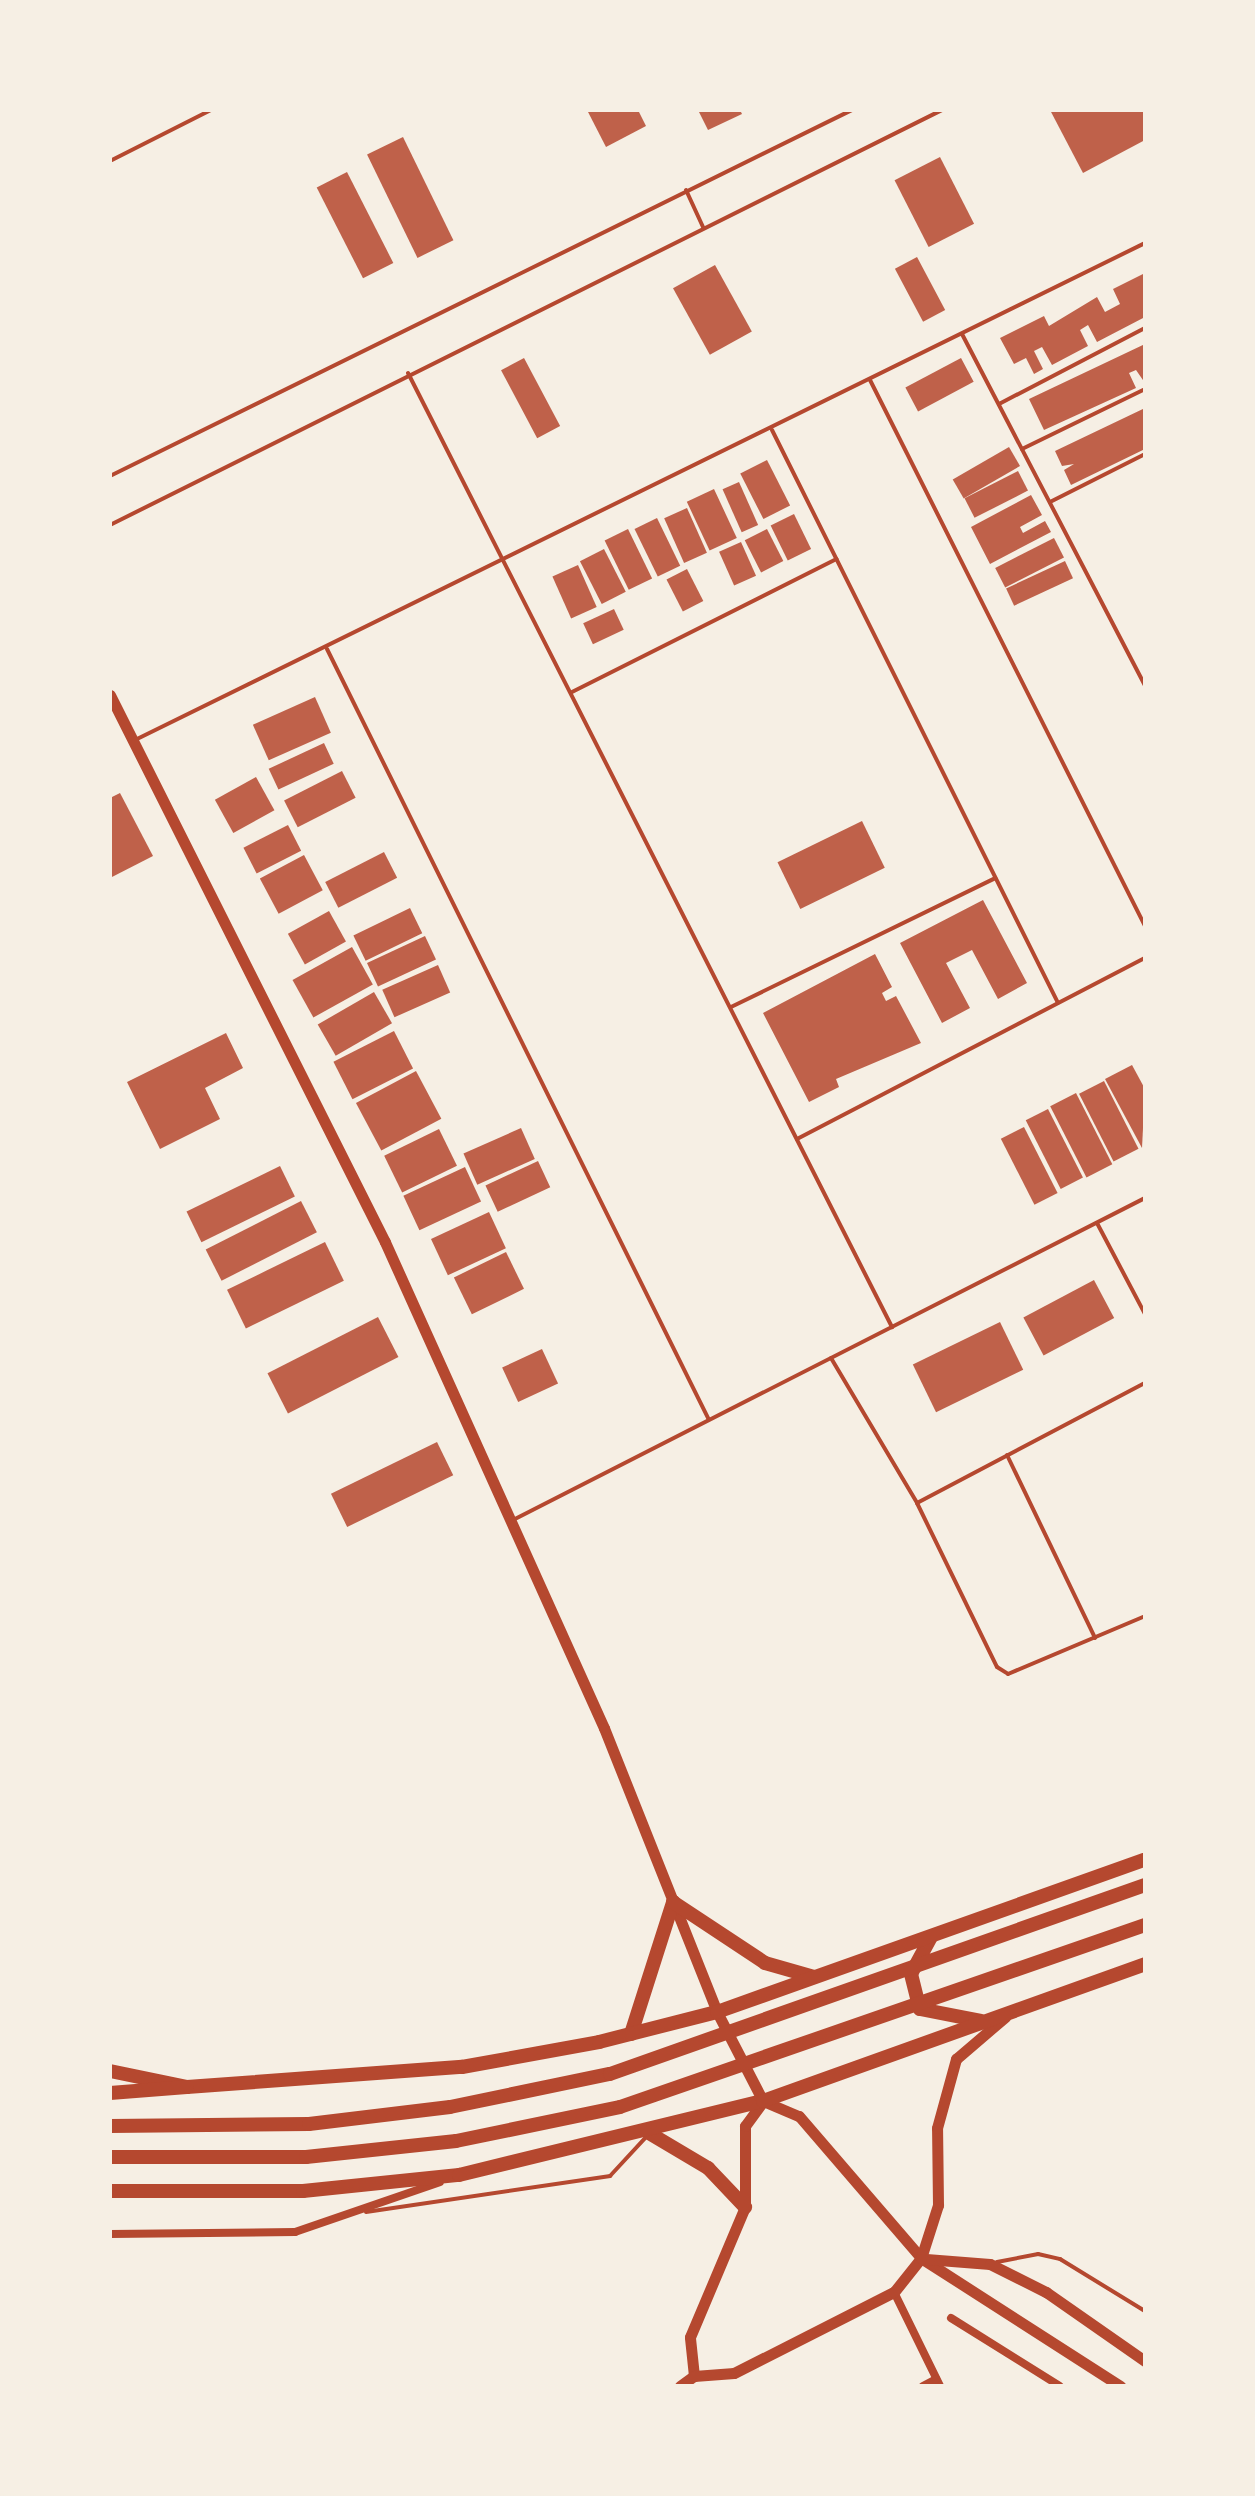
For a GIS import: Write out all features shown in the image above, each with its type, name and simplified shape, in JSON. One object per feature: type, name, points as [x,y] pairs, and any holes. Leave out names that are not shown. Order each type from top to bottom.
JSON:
[{"type":"main road","points":[[110,2093],[462,2067],[631,2034],[717,2012],[1145,1860]]},
{"type":"main road","points":[[110,2126],[309,2124],[450,2107],[610,2074],[1145,1885]]},
{"type":"main road","points":[[631,2034],[673,1902],[765,1963],[814,1977]]},
{"type":"main road","points":[[110,2157],[306,2157],[456,2141],[620,2107],[1145,1925]]},
{"type":"main road","points":[[932,1935],[911,1974],[920,2009],[967,2022],[1005,2017]]},
{"type":"main road","points":[[110,2191],[303,2191],[459,2175],[649,2133],[763,2101],[1005,2017],[1145,1964]]},
{"type":"main road","points":[[110,2071],[187,2087]]},
{"type":"main road","points":[[649,2133],[708,2168],[745,2207]]},
{"type":"street","points":[[110,695],[385,1242],[511,1521],[717,2012],[763,2101],[799,2116],[921,2258],[1120,2386]]},
{"type":"street","points":[[680,2386],[694,2376],[734,2373],[894,2292],[921,2258],[938,2205],[937,2128],[956,2059],[1005,2017]]},
{"type":"street","points":[[694,2376],[690,2337],[745,2207],[745,2126],[763,2101]]},
{"type":"street","points":[[110,2234],[295,2232],[459,2175]]},
{"type":"street","points":[[921,2258],[990,2264],[1046,2292],[1145,2361]]},
{"type":"street","points":[[894,2292],[938,2383],[923,2386]]},
{"type":"street","points":[[951,2318],[1060,2386]]},
{"type":"lane","points":[[110,161],[211,110]]},
{"type":"lane","points":[[110,476],[852,110]]},
{"type":"lane","points":[[110,525],[408,373],[942,110]]},
{"type":"lane","points":[[686,190],[703,227]]},
{"type":"lane","points":[[133,741],[506,562],[1145,243]]},
{"type":"lane","points":[[999,404],[1145,328]]},
{"type":"lane","points":[[962,334],[1145,685]]},
{"type":"lane","points":[[408,373],[892,1327]]},
{"type":"lane","points":[[870,380],[1145,926]]},
{"type":"lane","points":[[1022,449],[1145,389]]},
{"type":"lane","points":[[772,430],[1058,1003]]},
{"type":"lane","points":[[1050,502],[1145,454]]},
{"type":"lane","points":[[572,692],[836,559]]},
{"type":"lane","points":[[327,649],[709,1420]]},
{"type":"lane","points":[[731,1007],[995,878]]},
{"type":"lane","points":[[797,1139],[1145,958]]},
{"type":"lane","points":[[511,1521],[1145,1198]]},
{"type":"lane","points":[[1097,1223],[1145,1314]]},
{"type":"lane","points":[[831,1358],[917,1503],[997,1667],[1019,1673],[1145,1616]]},
{"type":"lane","points":[[917,1503],[1145,1383]]},
{"type":"lane","points":[[1007,1455],[1095,1638]]},
{"type":"lane","points":[[347,2214],[610,2176],[649,2133]]},
{"type":"lane","points":[[990,2264],[1038,2254],[1060,2259],[1145,2311]]},
{"type":"building","points":[[587,110],[638,110],[646,126],[606,147]]},
{"type":"building","points":[[698,110],[740,110],[742,114],[708,130]]},
{"type":"building","points":[[1050,110],[1145,110],[1145,140],[1083,173]]},
{"type":"building","points":[[403,137],[453,240],[417,258],[367,155]]},
{"type":"building","points":[[940,157],[974,224],[929,247],[895,180]]},
{"type":"building","points":[[347,172],[393,263],[363,278],[317,187]]},
{"type":"building","points":[[917,257],[945,310],[923,322],[895,269]]},
{"type":"building","points":[[715,265],[752,331],[710,355],[673,288]]},
{"type":"building","points":[[1145,273],[1145,317],[1097,342],[1088,325],[1080,330],[1088,346],[1052,365],[1042,347],[1034,351],[1043,369],[1034,374],[1026,358],[1014,364],[1000,338],[1044,316],[1049,326],[1097,297],[1105,312],[1120,304],[1113,289]]},
{"type":"building","points":[[1145,344],[1145,383],[1136,370],[1129,373],[1136,388],[1044,430],[1029,399]]},
{"type":"building","points":[[524,358],[560,426],[537,438],[501,370]]},
{"type":"building","points":[[961,358],[974,382],[918,411],[905,388]]},
{"type":"building","points":[[1145,408],[1145,449],[1071,485],[1064,470],[1074,464],[1062,466],[1055,451]]},
{"type":"building","points":[[1009,447],[1020,466],[964,499],[953,480]]},
{"type":"building","points":[[767,460],[790,505],[763,519],[740,474]]},
{"type":"building","points":[[1018,471],[1028,491],[975,518],[965,498]]},
{"type":"building","points":[[739,482],[758,525],[742,532],[723,489]]},
{"type":"building","points":[[714,489],[737,538],[710,551],[687,502]]},
{"type":"building","points":[[1031,495],[1042,515],[1020,527],[1023,533],[1045,521],[1051,532],[990,564],[971,527]]},
{"type":"building","points":[[687,508],[707,553],[684,563],[664,518]]},
{"type":"building","points":[[794,514],[811,549],[788,560],[771,525]]},
{"type":"building","points":[[657,518],[680,566],[658,577],[635,529]]},
{"type":"building","points":[[628,529],[652,578],[629,590],[605,540]]},
{"type":"building","points":[[767,529],[783,561],[761,572],[745,540]]},
{"type":"building","points":[[1054,538],[1064,558],[1005,588],[995,568]]},
{"type":"building","points":[[741,542],[756,576],[734,586],[719,552]]},
{"type":"building","points":[[604,549],[626,592],[602,604],[580,561]]},
{"type":"building","points":[[1065,561],[1073,578],[1014,606],[1006,588]]},
{"type":"building","points":[[578,565],[597,607],[571,618],[552,576]]},
{"type":"building","points":[[687,569],[703,601],[683,612],[667,579]]},
{"type":"building","points":[[614,609],[624,630],[593,644],[583,623]]},
{"type":"building","points":[[315,697],[331,733],[269,760],[253,725]]},
{"type":"building","points":[[324,743],[334,764],[278,790],[269,769]]},
{"type":"building","points":[[342,771],[356,798],[298,827],[284,801]]},
{"type":"building","points":[[256,777],[274,810],[233,833],[215,800]]},
{"type":"building","points":[[120,793],[153,856],[110,878],[110,798]]},
{"type":"building","points":[[862,821],[885,868],[800,909],[778,862]]},
{"type":"building","points":[[288,825],[301,851],[257,874],[243,848]]},
{"type":"building","points":[[384,852],[397,878],[338,908],[325,882]]},
{"type":"building","points":[[304,855],[323,890],[279,914],[260,878]]},
{"type":"building","points":[[983,900],[1027,983],[998,999],[972,950],[946,963],[970,1008],[942,1023],[900,943]]},
{"type":"building","points":[[410,908],[422,933],[366,961],[353,936]]},
{"type":"building","points":[[329,911],[346,942],[305,964],[288,934]]},
{"type":"building","points":[[425,936],[436,960],[378,987],[367,963]]},
{"type":"building","points":[[352,947],[373,985],[313,1018],[293,980]]},
{"type":"building","points":[[875,954],[892,987],[882,993],[886,1001],[896,996],[921,1043],[836,1079],[839,1087],[809,1102],[763,1013]]},
{"type":"building","points":[[438,965],[450,992],[394,1017],[382,990]]},
{"type":"building","points":[[374,992],[392,1023],[336,1056],[318,1024]]},
{"type":"building","points":[[394,1031],[413,1068],[352,1099],[333,1062]]},
{"type":"building","points":[[226,1033],[243,1068],[205,1088],[220,1119],[160,1149],[127,1082]]},
{"type":"building","points":[[1132,1065],[1145,1089],[1142,1148],[1105,1079]]},
{"type":"building","points":[[416,1071],[441,1119],[381,1151],[356,1103]]},
{"type":"building","points":[[1104,1081],[1139,1149],[1114,1161],[1079,1094]]},
{"type":"building","points":[[1076,1093],[1112,1164],[1086,1177],[1050,1106]]},
{"type":"building","points":[[1048,1109],[1083,1178],[1061,1189],[1026,1120]]},
{"type":"building","points":[[1024,1127],[1058,1193],[1034,1205],[1001,1139]]},
{"type":"building","points":[[521,1128],[535,1159],[477,1185],[463,1154]]},
{"type":"building","points":[[439,1129],[457,1166],[402,1193],[384,1156]]},
{"type":"building","points":[[538,1161],[550,1187],[498,1212],[485,1186]]},
{"type":"building","points":[[280,1166],[295,1197],[201,1242],[187,1212]]},
{"type":"building","points":[[465,1167],[481,1201],[419,1230],[403,1196]]},
{"type":"building","points":[[301,1201],[317,1232],[222,1281],[206,1250]]},
{"type":"building","points":[[489,1212],[506,1248],[448,1275],[431,1239]]},
{"type":"building","points":[[325,1242],[344,1281],[246,1328],[227,1290]]},
{"type":"building","points":[[506,1252],[524,1289],[472,1314],[454,1277]]},
{"type":"building","points":[[1094,1280],[1114,1318],[1044,1356],[1023,1318]]},
{"type":"building","points":[[378,1317],[398,1357],[288,1413],[268,1373]]},
{"type":"building","points":[[1000,1322],[1023,1370],[936,1412],[913,1365]]},
{"type":"building","points":[[542,1349],[558,1383],[518,1402],[502,1368]]},
{"type":"building","points":[[437,1442],[453,1475],[347,1527],[331,1494]]}]
